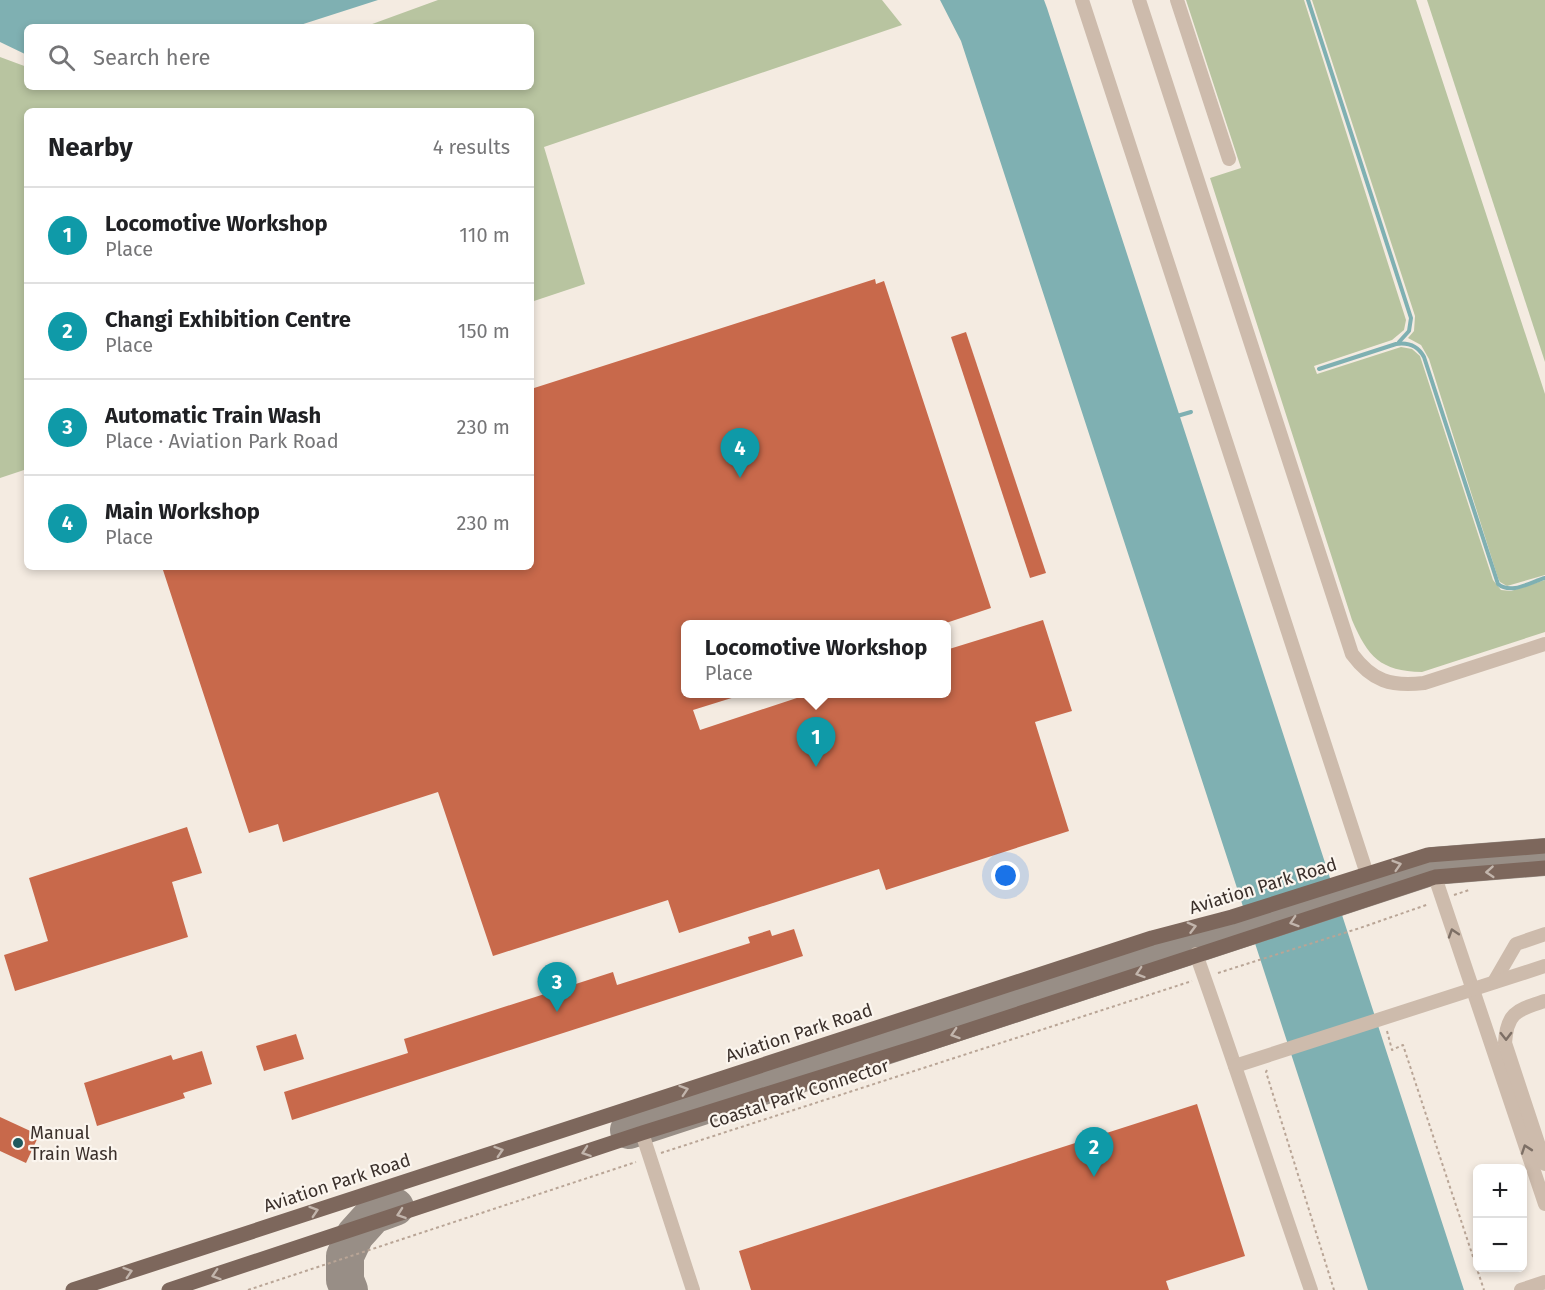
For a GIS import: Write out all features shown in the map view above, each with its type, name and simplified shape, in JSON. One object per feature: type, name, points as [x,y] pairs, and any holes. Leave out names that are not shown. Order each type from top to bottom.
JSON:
[{"type":"main road","name":"Aviation Park Road","points":[[73,1290],[1152,938],[1233,917],[1428,855],[1545,846]]},
{"type":"main road","points":[[169,1290],[1435,877],[1545,868]]},
{"type":"lane","points":[[1082,0],[1367,874]]},
{"type":"lane","points":[[1139,0],[1352,654],[1362,668],[1374,677],[1389,683],[1406,685],[1424,683],[1545,644]]},
{"type":"lane","points":[[1177,0],[1229,159]]},
{"type":"lane","points":[[1435,877],[1545,1204]]},
{"type":"lane","points":[[1494,982],[1516,944],[1545,934]]},
{"type":"lane","points":[[1196,954],[1311,1290]]},
{"type":"lane","points":[[1235,1066],[1385,1021],[1471,989],[1545,966]]},
{"type":"lane","points":[[1545,1001],[1519,1010],[1506,1025],[1505,1043],[1545,1164]]},
{"type":"lane","points":[[642,1134],[693,1290]]},
{"type":"lane","points":[[1521,1290],[1545,1282]]},
{"type":"path","name":"Coastal Park Connector","points":[[248,1290],[650,1157],[1360,928]]},
{"type":"path","points":[[1385,1021],[1392,1050],[1403,1045],[1484,1290]]},
{"type":"path","points":[[1271,1067],[1266,1072],[1334,1290]]},
{"type":"green space","points":[[438,0],[882,0],[902,25],[544,147],[585,284],[534,301],[534,108],[24,108],[24,470],[0,478],[0,57],[24,66],[24,90],[534,90],[534,24],[372,24]]},
{"type":"green space","points":[[1186,0],[1304,0],[1406,320],[1404,330],[1392,340],[1314,366],[1317,374],[1401,347],[1412,349],[1420,356],[1493,580],[1501,590],[1511,591],[1545,580],[1545,632],[1422,672],[1396,669],[1386,665],[1377,660],[1364,644],[1352,620],[1210,178],[1241,168]]},
{"type":"green space","points":[[1312,0],[1416,0],[1545,394],[1545,575],[1507,586],[1498,578],[1429,359],[1421,345],[1408,338],[1414,331],[1415,316]]},
{"type":"green space","points":[[1427,0],[1545,0],[1545,362]]},
{"type":"water","points":[[0,0],[378,0],[303,24],[24,24],[24,54],[0,42]]},
{"type":"water","points":[[940,0],[1044,0],[1464,1290],[1368,1290],[961,41]]},
{"type":"building","points":[[875,279],[876,284],[884,281],[991,608],[951,621],[681,620],[681,698],[732,698],[693,710],[700,730],[797,698],[951,698],[951,648],[1043,620],[1072,711],[1035,722],[1069,831],[886,890],[879,869],[679,933],[668,900],[493,956],[438,792],[283,842],[278,824],[249,833],[163,570],[534,570],[534,388]]},
{"type":"building","points":[[966,332],[1046,573],[1030,578],[951,337]]},
{"type":"building","points":[[187,827],[202,873],[172,882],[188,937],[15,991],[4,955],[48,941],[29,878]]},
{"type":"building","points":[[794,929],[803,956],[292,1120],[284,1092],[408,1053],[404,1039],[613,972],[617,985],[750,943],[748,937],[770,930],[772,936]]},
{"type":"building","points":[[296,1034],[304,1059],[264,1071],[256,1046]]},
{"type":"building","points":[[202,1051],[212,1084],[183,1093],[185,1098],[97,1126],[84,1083],[171,1055],[173,1060]]},
{"type":"building","points":[[1197,1104],[1245,1256],[1166,1281],[1169,1290],[751,1290],[739,1251]]},
{"type":"building","name":"Manual Train Wash","points":[[0,1117],[39,1135],[26,1163],[0,1151]]},
{"type":"waterway","points":[[1308,0],[1411,318],[1409,331],[1399,342]]},
{"type":"waterway","points":[[1319,369],[1396,344],[1409,344],[1419,350],[1424,357],[1498,584],[1515,588],[1545,578]]},
{"type":"waterway","points":[[1177,416],[1191,412]]},
{"type":"taxiway","points":[[629,1130],[1433,866],[1545,857]]},
{"type":"taxiway","points":[[349,1290],[345,1280],[345,1256],[355,1235],[373,1215],[395,1207]]},
{"type":"place","name":"Main Workshop","points":[[740,478]]},
{"type":"place","name":"Locomotive Workshop","points":[[816,767]]},
{"type":"place","name":"Automatic Train Wash","points":[[557,1012]]},
{"type":"place","name":"Manual Train Wash","points":[[18,1143]]},
{"type":"place","name":"Changi Exhibition Centre","points":[[1094,1177]]}]
